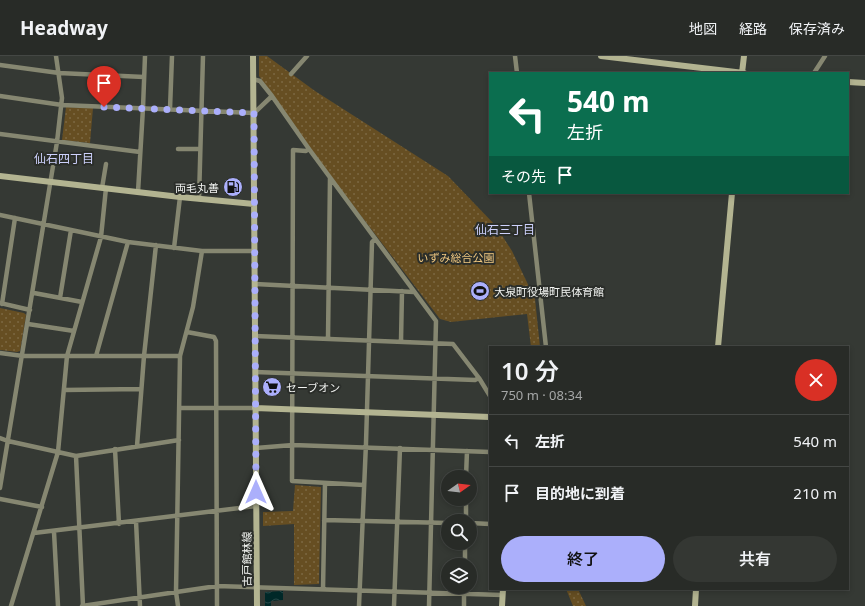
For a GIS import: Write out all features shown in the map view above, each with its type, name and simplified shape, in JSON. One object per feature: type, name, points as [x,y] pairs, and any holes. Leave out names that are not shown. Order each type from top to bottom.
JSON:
[{"type":"street","points":[[0,488],[34,293],[58,142],[62,105],[56,56]]},
{"type":"street","points":[[138,192],[145,56]]},
{"type":"street","points":[[170,109],[172,56]]},
{"type":"street","points":[[199,199],[203,56]]},
{"type":"street","name":"古戸館林線","points":[[253,56],[257,606]]},
{"type":"street","points":[[291,74],[307,56]]},
{"type":"street","points":[[515,56],[517,72]]},
{"type":"street","points":[[601,56],[735,72]]},
{"type":"street","points":[[743,72],[744,56]]},
{"type":"street","points":[[815,72],[825,56]]},
{"type":"street","points":[[0,65],[59,73],[144,77]]},
{"type":"street","points":[[254,79],[260,81],[272,96],[330,178],[436,321],[436,378],[429,606]]},
{"type":"street","points":[[849,82],[865,83]]},
{"type":"street","points":[[0,96],[62,105],[254,113],[272,96]]},
{"type":"street","points":[[0,134],[140,152]]},
{"type":"street","points":[[178,149],[200,149]]},
{"type":"street","points":[[309,149],[306,151],[293,150],[292,481],[364,485]]},
{"type":"street","points":[[11,606],[58,452],[67,356],[101,236],[106,164]]},
{"type":"street","points":[[0,176],[52,183],[254,204]]},
{"type":"street","points":[[328,339],[330,178]]},
{"type":"street","points":[[530,194],[546,346]]},
{"type":"street","points":[[718,346],[732,194]]},
{"type":"street","points":[[174,248],[180,197]]},
{"type":"street","points":[[0,215],[128,242],[156,246],[202,251],[254,251]]},
{"type":"street","points":[[15,218],[1,304],[30,310]]},
{"type":"street","points":[[60,298],[71,230]]},
{"type":"street","points":[[358,606],[366,447],[372,242],[375,239]]},
{"type":"street","points":[[96,356],[128,242]]},
{"type":"street","points":[[136,446],[156,246]]},
{"type":"street","points":[[178,606],[176,592],[180,356],[193,307],[202,251]]},
{"type":"street","points":[[255,284],[414,292]]},
{"type":"street","points":[[401,342],[402,291]]},
{"type":"street","points":[[34,293],[82,302]]},
{"type":"street","points":[[28,324],[74,331]]},
{"type":"street","points":[[187,332],[216,338],[217,606]]},
{"type":"street","points":[[255,336],[453,344],[479,378],[489,394]]},
{"type":"street","points":[[0,353],[22,356],[180,356]]},
{"type":"street","points":[[255,372],[292,372],[474,380],[479,378]]},
{"type":"street","points":[[64,390],[141,389]]},
{"type":"street","points":[[180,408],[292,409],[489,417]]},
{"type":"street","points":[[0,438],[76,456],[179,440]]},
{"type":"street","points":[[256,448],[293,445],[489,452]]},
{"type":"street","points":[[394,606],[400,448]]},
{"type":"street","points":[[115,449],[119,524]]},
{"type":"street","points":[[466,470],[467,451]]},
{"type":"street","points":[[76,456],[82,606],[217,586],[256,586],[441,594]]},
{"type":"street","points":[[323,589],[325,483]]},
{"type":"street","points":[[0,499],[42,507]]},
{"type":"street","points":[[34,533],[79,529],[256,506]]},
{"type":"street","points":[[324,520],[441,523]]},
{"type":"street","points":[[136,521],[140,606]]},
{"type":"street","points":[[477,523],[489,524]]},
{"type":"street","points":[[54,532],[58,606]]},
{"type":"street","points":[[695,606],[696,590]]},
{"type":"street","points":[[477,593],[502,592],[502,606]]},
{"type":"street","points":[[464,594],[464,606]]},
{"type":"green space","name":"いずみ総合公園","points":[[259,56],[267,56],[315,91],[448,176],[496,226],[512,251],[535,299],[540,346],[531,346],[527,314],[451,322],[440,319],[313,153],[259,76]]},
{"type":"green space","points":[[66,107],[93,108],[90,143],[62,140]]},
{"type":"green space","points":[[0,308],[24,313],[26,315],[20,351],[0,350]]},
{"type":"green space","points":[[295,485],[321,487],[319,584],[294,585],[294,524],[263,526],[263,512],[293,511]]},
{"type":"green space","points":[[566,590],[578,590],[586,606],[573,606]]},
{"type":"water","points":[[283,591],[283,600],[271,601],[271,606],[265,606],[265,592]]},
{"type":"place","name":"両毛丸善","points":[[233,187]]},
{"type":"place","name":"大泉町役場町民体育館","points":[[480,291]]},
{"type":"place","name":"セーブオン","points":[[272,387]]},
{"type":"district","name":"仙石四丁目","points":[[64,158]]},
{"type":"district","name":"仙石三丁目","points":[[505,229]]},
{"type":"route","points":[[104,107],[254,113],[256,492]]}]
